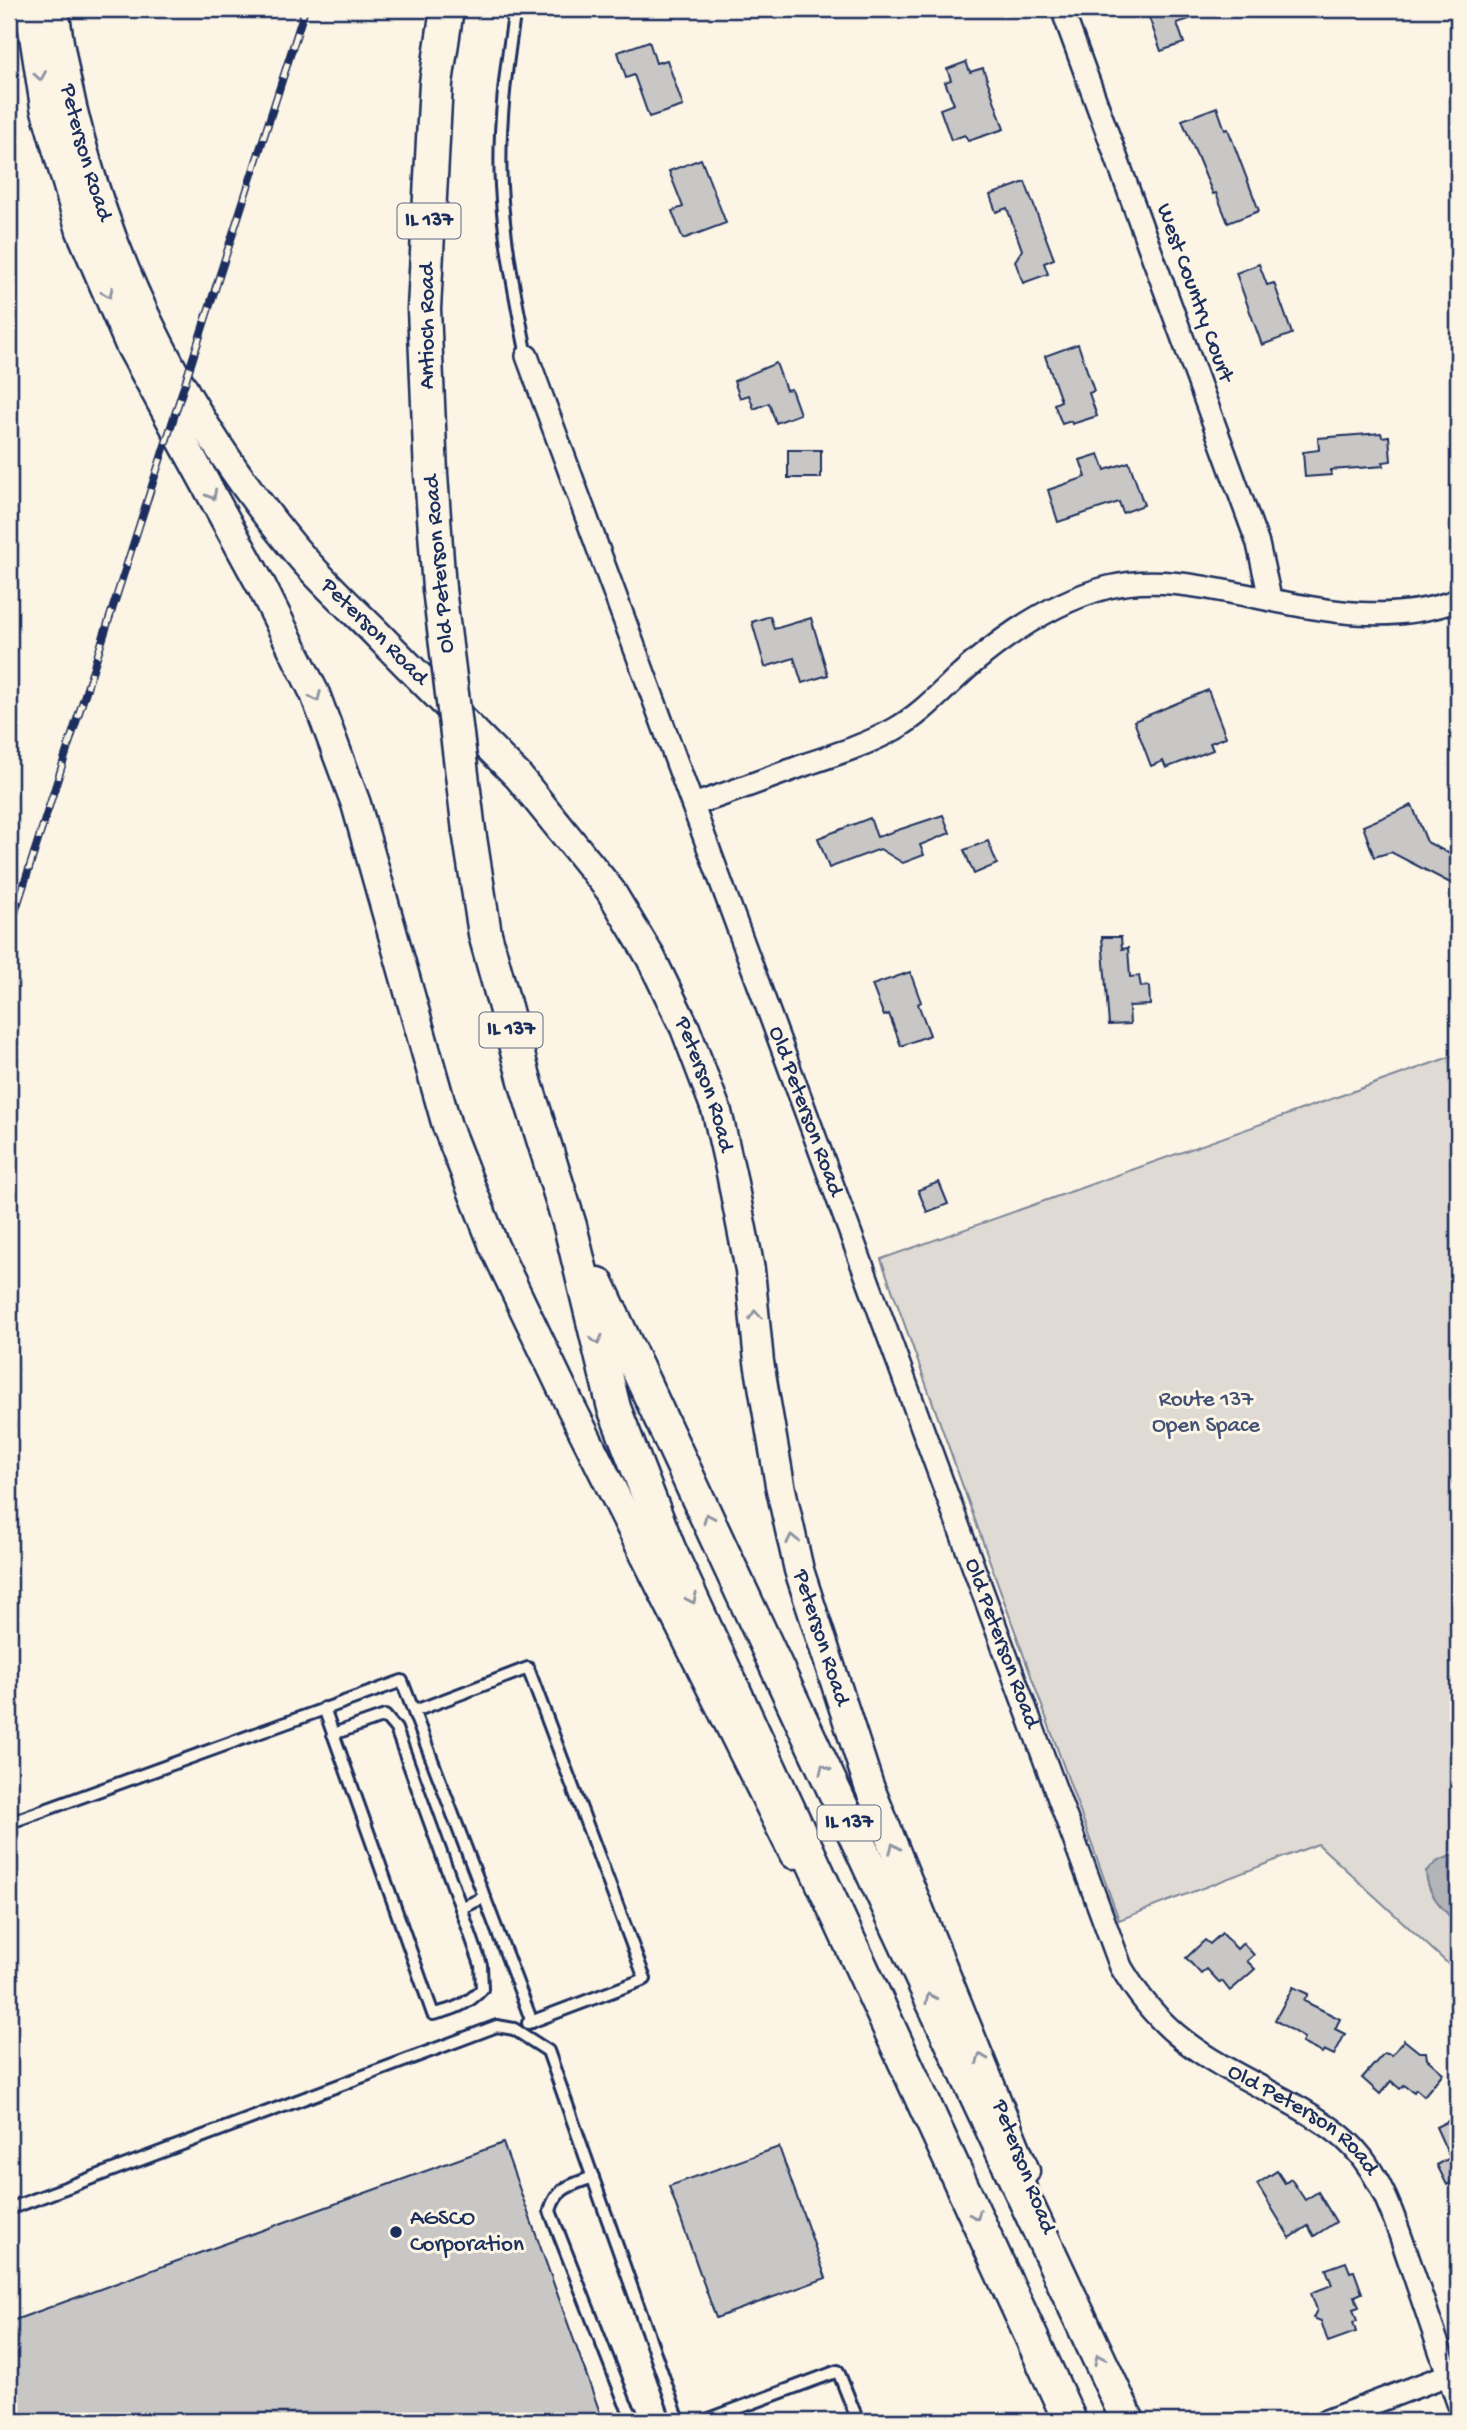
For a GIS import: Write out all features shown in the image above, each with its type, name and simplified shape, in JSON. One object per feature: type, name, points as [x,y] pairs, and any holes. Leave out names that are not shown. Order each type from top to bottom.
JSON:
[{"type":"main road","name":"Peterson Road","points":[[30,9],[45,107],[81,230],[129,343],[262,587],[315,694],[356,804],[447,1126],[494,1246],[576,1418],[771,1810],[948,2153]]},
{"type":"main road","name":"Peterson Road","points":[[54,9],[72,114],[94,187],[133,292],[182,388],[241,481],[290,544],[518,776],[553,817],[610,890],[651,958],[685,1028],[717,1112],[732,1174],[750,1270],[762,1375],[780,1485],[799,1570],[869,1786],[1011,2133],[1075,2305]]},
{"type":"main road","name":"Antioch Road","points":[[429,435],[425,296],[436,83],[447,9]]},
{"type":"main road","name":"Old Peterson Road","points":[[429,435],[439,589],[469,831],[485,934],[526,1084],[570,1226]]},
{"type":"main road","name":"Peterson Road","points":[[570,1226],[614,1408],[668,1549],[1070,2421]]},
{"type":"main road","name":"Peterson Road","points":[[570,1226],[1128,2421]]},
{"type":"street","name":"West Country Court","points":[[1062,9],[1258,544],[1270,598]]},
{"type":"street","points":[[527,356],[693,805],[861,745],[896,728],[932,702],[972,664],[1017,630],[1064,602],[1110,586],[1153,582],[1195,585],[1359,615],[1398,614],[1458,600]]},
{"type":"street","name":"Old Peterson Road","points":[[693,805],[1121,1967],[1137,1994],[1185,2044],[1218,2065],[1303,2110],[1353,2147],[1369,2168],[1388,2203],[1453,2373],[1458,2403]]},
{"type":"street","points":[[1326,2421],[1453,2373]]},
{"type":"lane","points":[[514,9],[504,77],[501,185],[513,289],[527,356]]},
{"type":"lane","points":[[415,1711],[528,1668],[645,1979],[514,2029]]},
{"type":"lane","points":[[9,1823],[402,1681],[532,2022]]},
{"type":"lane","points":[[324,1709],[433,2014],[448,2011],[472,2000],[482,1989],[481,1965],[396,1729],[385,1716],[333,1734]]},
{"type":"lane","points":[[461,1908],[485,1897]]},
{"type":"lane","points":[[9,2209],[498,2026],[514,2029],[548,2050],[679,2421]]},
{"type":"lane","points":[[593,2177],[566,2187],[553,2198],[550,2211],[625,2403],[635,2421]]},
{"type":"lane","points":[[704,2421],[838,2371],[858,2421]]},
{"type":"lane","points":[[739,2408],[744,2421]]},
{"type":"green space","name":"Route 137 Open Space","points":[[1458,1054],[1458,1973],[1318,1844],[1119,1920],[881,1259]]},
{"type":"shaded area","points":[[1458,1853],[1458,1925],[1432,1894],[1426,1871],[1438,1861]]},
{"type":"building","points":[[1146,9],[1211,9],[1211,12],[1177,23],[1184,43],[1161,51]]},
{"type":"building","points":[[649,41],[656,63],[667,60],[683,106],[649,117],[634,75],[626,78],[618,52]]},
{"type":"building","points":[[966,62],[970,72],[983,68],[1004,129],[968,141],[965,135],[951,140],[940,109],[954,104],[945,82],[951,80],[947,69]]},
{"type":"building","points":[[1217,107],[1259,211],[1228,223],[1182,120]]},
{"type":"building","points":[[701,159],[726,223],[683,239],[672,211],[683,207],[669,171]]},
{"type":"building","points":[[1025,182],[1054,259],[1044,263],[1048,274],[1023,283],[1015,261],[1022,250],[1007,208],[996,212],[990,195]]},
{"type":"building","points":[[1259,264],[1267,285],[1274,283],[1292,334],[1262,345],[1236,273]]},
{"type":"building","points":[[1078,344],[1094,391],[1089,393],[1097,416],[1072,424],[1071,421],[1062,424],[1054,404],[1061,401],[1045,356]]},
{"type":"building","points":[[776,363],[786,390],[791,389],[800,414],[776,423],[769,403],[754,409],[749,395],[740,398],[734,381]]},
{"type":"building","points":[[1381,433],[1382,437],[1389,436],[1391,461],[1383,462],[1384,466],[1331,470],[1331,475],[1305,477],[1303,452],[1319,450],[1318,438]]},
{"type":"building","points":[[788,450],[821,450],[821,478],[788,478]]},
{"type":"building","points":[[1099,454],[1105,470],[1129,462],[1144,505],[1123,513],[1119,502],[1058,522],[1048,490],[1086,477],[1080,460]]},
{"type":"building","points":[[770,616],[774,629],[811,618],[828,675],[802,683],[794,658],[765,667],[752,622]]},
{"type":"building","points":[[1208,690],[1226,737],[1210,743],[1213,750],[1166,768],[1163,761],[1151,766],[1134,721]]},
{"type":"building","points":[[1412,805],[1427,842],[1458,858],[1458,887],[1391,852],[1374,857],[1363,826]]},
{"type":"building","points":[[943,815],[950,833],[920,845],[924,855],[903,863],[880,849],[829,868],[818,838],[870,818],[877,837]]},
{"type":"building","points":[[988,841],[997,864],[974,874],[964,850]]},
{"type":"building","points":[[1102,937],[1121,937],[1122,949],[1128,948],[1130,977],[1139,976],[1141,987],[1149,986],[1150,1005],[1129,1006],[1130,1024],[1109,1025]]},
{"type":"building","points":[[910,972],[930,1035],[901,1046],[889,1014],[884,1016],[872,985]]},
{"type":"building","points":[[939,1182],[948,1204],[927,1212],[918,1190]]},
{"type":"building","points":[[1222,1933],[1237,1949],[1243,1943],[1254,1955],[1247,1961],[1255,1969],[1230,1991],[1207,1969],[1201,1974],[1186,1958],[1205,1940],[1210,1944]]},
{"type":"building","points":[[1293,1987],[1308,1994],[1304,2001],[1340,2019],[1335,2029],[1345,2034],[1334,2055],[1324,2050],[1322,2053],[1302,2043],[1304,2038],[1275,2020]]},
{"type":"building","points":[[1404,2040],[1419,2052],[1426,2052],[1427,2059],[1443,2073],[1424,2096],[1416,2089],[1414,2092],[1404,2085],[1400,2089],[1391,2081],[1380,2094],[1362,2078],[1384,2053],[1392,2055]]},
{"type":"building","points":[[1458,2116],[1458,2179],[1447,2185],[1437,2165],[1450,2158],[1436,2127]]},
{"type":"building","name":"AGSCO Corporation","points":[[503,2143],[603,2421],[9,2421],[9,2322]]},
{"type":"building","points":[[779,2147],[826,2278],[716,2318],[669,2186]]},
{"type":"building","points":[[1277,2171],[1285,2183],[1291,2179],[1305,2200],[1318,2192],[1336,2222],[1314,2236],[1308,2226],[1290,2238],[1257,2184]]},
{"type":"building","points":[[1346,2262],[1350,2272],[1354,2271],[1362,2293],[1355,2296],[1359,2307],[1353,2309],[1357,2321],[1353,2322],[1356,2332],[1328,2342],[1321,2321],[1313,2318],[1317,2310],[1311,2293],[1332,2285],[1326,2269]]},
{"type":"railway","points":[[9,931],[305,9]]},
{"type":"place","name":"AGSCO Corporation","points":[[396,2232]]}]
